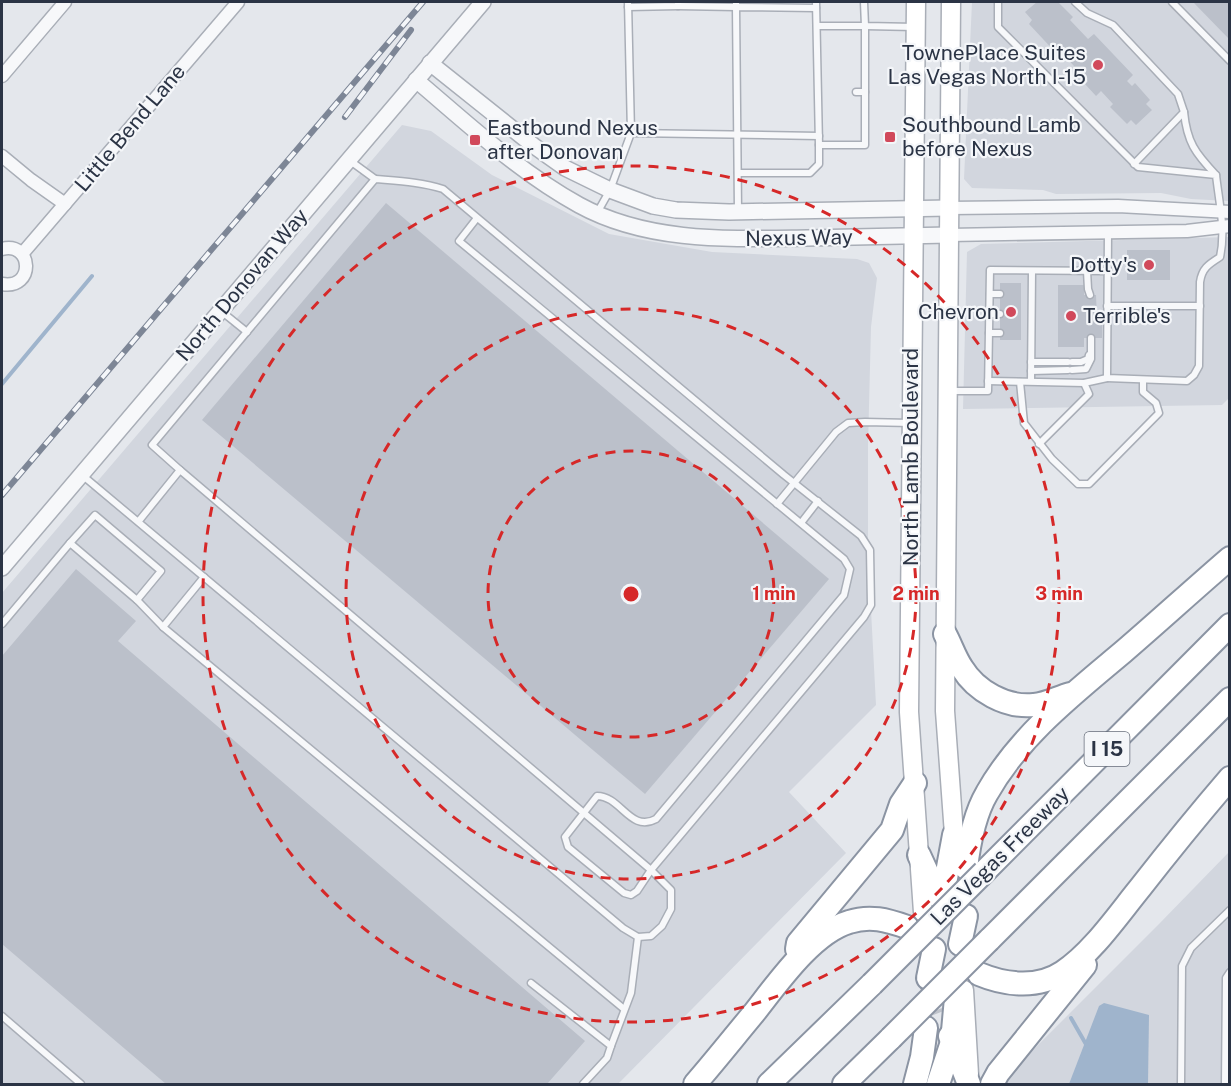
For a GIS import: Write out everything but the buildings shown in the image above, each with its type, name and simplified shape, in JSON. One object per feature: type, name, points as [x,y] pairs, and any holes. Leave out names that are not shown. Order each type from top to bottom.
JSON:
[{"type":"highway","points":[[695,1084],[794,963],[828,932],[848,922],[869,917],[890,921],[945,892],[985,796],[1004,766],[1026,739],[1075,693],[1230,558]]},
{"type":"highway","name":"Las Vegas Freeway","points":[[768,1084],[872,984],[945,892],[1230,625]]},
{"type":"highway","points":[[945,634],[962,669],[979,688],[994,698],[1034,705],[1075,693]]},
{"type":"highway","name":"I 15","points":[[844,1084],[1230,699]]},
{"type":"highway","points":[[980,974],[1013,984],[1034,983],[1062,974],[1082,956],[1114,920],[1230,778]]},
{"type":"highway","points":[[794,963],[798,943],[892,830],[902,804],[915,783]]},
{"type":"highway","points":[[945,892],[954,835]]},
{"type":"highway","points":[[919,855],[945,892]]},
{"type":"highway","points":[[992,1084],[998,1073],[1087,963],[1114,920]]},
{"type":"highway","points":[[943,1011],[952,1042],[969,1084]]},
{"type":"highway","points":[[915,1084],[922,1057],[943,1011]]},
{"type":"highway","points":[[936,1084],[952,1042]]},
{"type":"main road","name":"North Lamb Boulevard","points":[[916,2],[909,712],[919,855]]},
{"type":"main road","name":"North Lamb Boulevard","points":[[951,2],[945,711],[954,835]]},
{"type":"main road","points":[[936,1084],[943,1011]]},
{"type":"main road","points":[[943,1011],[969,1084]]},
{"type":"street","points":[[2,76],[65,2]]},
{"type":"street","name":"Little Bend Lane","points":[[22,254],[238,2]]},
{"type":"street","name":"North Donovan Way","points":[[2,568],[483,2]]},
{"type":"street","name":"Nexus Way","points":[[430,63],[565,168],[610,190],[653,206],[738,212],[1118,206],[1225,212]]},
{"type":"street","name":"Nexus Way","points":[[416,80],[521,168],[581,206],[634,225],[686,237],[733,239],[1187,231],[1226,226]]},
{"type":"street","points":[[2,156],[65,204]]},
{"type":"street","points":[[2,249],[11,248],[22,254],[27,265],[23,277],[13,284],[2,284]]},
{"type":"lane","points":[[819,145],[866,145],[864,2]]},
{"type":"lane","points":[[998,2],[998,27],[1134,164],[1138,167],[1216,175]]},
{"type":"lane","points":[[988,381],[1084,383],[1107,378],[1187,381],[1199,366],[1201,272],[1220,257],[1226,226],[1216,175],[1197,154],[1186,134],[1184,112],[1178,94],[1113,25],[1087,13],[1075,2]]},
{"type":"lane","points":[[1172,2],[1230,61]]},
{"type":"lane","points":[[597,213],[610,190],[631,134],[628,4],[816,5],[819,164],[810,173],[738,173]]},
{"type":"lane","points":[[736,4],[738,212]]},
{"type":"lane","points":[[817,26],[915,27]]},
{"type":"lane","points":[[817,56],[826,56]]},
{"type":"lane","points":[[857,57],[865,57]]},
{"type":"lane","points":[[818,75],[826,75]]},
{"type":"lane","points":[[856,75],[865,75]]},
{"type":"lane","points":[[818,92],[826,92]]},
{"type":"lane","points":[[856,92],[865,92]]},
{"type":"lane","points":[[818,108],[827,108]]},
{"type":"lane","points":[[856,109],[865,109]]},
{"type":"lane","points":[[1134,164],[1184,112]]},
{"type":"lane","points":[[631,134],[819,136]]},
{"type":"lane","points":[[349,159],[375,179],[427,184],[443,189],[794,483],[861,536],[870,549],[871,605],[864,617],[651,870],[637,891],[631,895],[624,893],[568,847],[565,837],[597,796],[605,796],[640,823],[648,823],[656,819],[844,595],[850,569],[844,559],[459,241],[477,218]]},
{"type":"lane","points":[[81,474],[623,928],[638,937],[651,936],[662,926],[671,909],[671,890],[651,870],[152,444],[375,179]]},
{"type":"lane","points":[[1107,378],[1108,232]]},
{"type":"lane","points":[[947,391],[988,391],[990,270],[1107,271]]},
{"type":"lane","points":[[1031,381],[1032,270]]},
{"type":"lane","points":[[1087,271],[1090,295]]},
{"type":"lane","points":[[990,294],[1000,294]]},
{"type":"lane","points":[[1022,295],[1032,295]]},
{"type":"lane","points":[[1107,306],[1200,306]]},
{"type":"lane","points":[[220,311],[247,332]]},
{"type":"lane","points":[[989,314],[1000,314]]},
{"type":"lane","points":[[1022,315],[1031,315]]},
{"type":"lane","points":[[989,333],[1000,333]]},
{"type":"lane","points":[[1022,334],[1031,334]]},
{"type":"lane","points":[[1031,370],[1070,366],[1088,359],[1091,352],[1091,338]]},
{"type":"lane","points":[[1031,362],[1070,366]]},
{"type":"lane","points":[[1020,382],[1024,423],[1039,444],[1078,484],[1089,484],[1159,413],[1156,403],[1143,392],[1143,380]]},
{"type":"lane","points":[[1039,444],[1089,394],[1084,383]]},
{"type":"lane","points":[[777,504],[836,432],[848,423],[911,423]]},
{"type":"lane","points":[[138,522],[180,470]]},
{"type":"lane","points":[[801,523],[818,501]]},
{"type":"lane","points":[[2,624],[95,515],[160,571],[137,600]]},
{"type":"lane","points":[[70,543],[137,600],[164,627],[624,1009]]},
{"type":"lane","points":[[164,627],[204,577]]},
{"type":"lane","points":[[1181,1084],[1182,966],[1191,948],[1230,910]]},
{"type":"lane","points":[[583,1084],[607,1058],[631,993],[638,937]]},
{"type":"lane","points":[[1225,1084],[1226,978],[1230,972]]},
{"type":"lane","points":[[531,983],[610,1046]]},
{"type":"lane","points":[[2,1016],[81,1084]]},
{"type":"shaded area","points":[[972,2],[1229,2],[1229,201],[1191,199],[1161,193],[1056,194],[1043,190],[972,188],[964,179]]},
{"type":"shaded area","points":[[402,125],[431,131],[492,175],[609,234],[712,252],[857,259],[869,263],[877,278],[871,327],[868,446],[868,553],[876,705],[789,792],[846,853],[618,1084],[2,1084],[2,593]]},
{"type":"shaded area","points":[[1229,237],[1230,397],[1222,405],[963,409],[967,252],[981,244]]},
{"type":"shaded area","points":[[1229,852],[1229,1084],[999,1084],[1159,924]]},
{"type":"water","points":[[1104,1003],[1149,1015],[1148,1084],[1069,1084],[1099,1006]]},
{"type":"waterway","points":[[2,384],[92,276]]},
{"type":"waterway","points":[[1071,1018],[1087,1046]]},
{"type":"tunnel","points":[[928,978],[941,1012]]},
{"type":"railway","points":[[2,495],[423,2]]},
{"type":"railway","points":[[345,117],[411,30]]},
{"type":"place","name":"TownePlace Suites Las Vegas North I-15","points":[[1098,65]]},
{"type":"place","name":"Southbound Lamb before Nexus","points":[[890,137]]},
{"type":"place","name":"Eastbound Nexus after Donovan","points":[[475,140]]},
{"type":"place","name":"Dotty's","points":[[1149,265]]},
{"type":"place","name":"Chevron","points":[[1011,312]]},
{"type":"place","name":"Terrible's","points":[[1071,316]]}]
